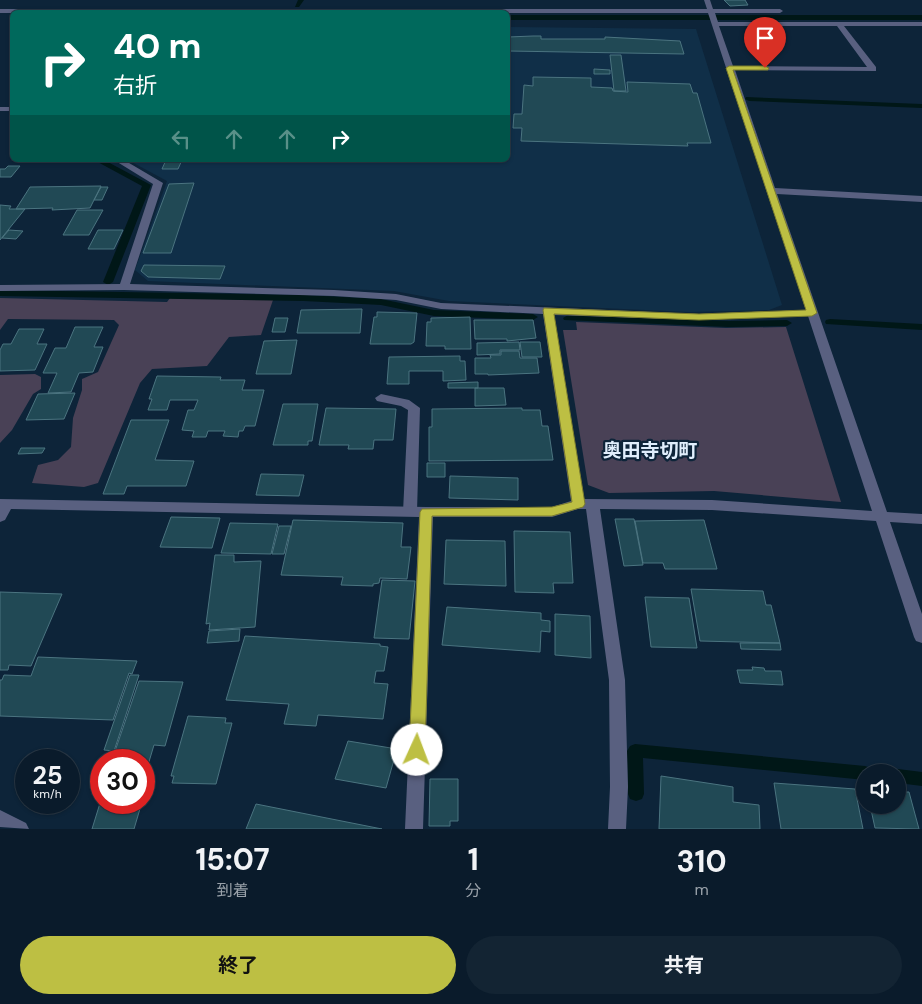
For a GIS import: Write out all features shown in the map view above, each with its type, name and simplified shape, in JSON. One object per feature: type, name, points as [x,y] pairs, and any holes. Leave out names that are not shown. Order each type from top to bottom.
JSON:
[{"type":"street","points":[[707,0],[922,636]]},
{"type":"street","points":[[48,10],[307,8],[388,10]]},
{"type":"street","points":[[712,18],[780,11]]},
{"type":"street","points":[[510,13],[712,18],[839,24],[922,24]]},
{"type":"street","points":[[729,68],[873,69],[839,24]]},
{"type":"street","points":[[121,162],[158,183],[124,287]]},
{"type":"street","points":[[770,191],[922,198]]},
{"type":"street","points":[[0,288],[124,287],[334,293],[396,297],[441,306],[699,317],[812,313]]},
{"type":"street","points":[[548,310],[617,680],[619,788],[617,829]]},
{"type":"street","points":[[381,398],[405,403],[414,408],[410,512]]},
{"type":"street","points":[[2,509],[552,512],[585,504],[712,505],[922,519]]},
{"type":"street","points":[[414,829],[426,512]]},
{"type":"street","points":[[0,818],[20,829]]},
{"type":"shaded area","points":[[510,15],[922,15],[922,20],[510,20]]},
{"type":"shaded area","points":[[510,27],[696,29],[782,305],[769,310],[689,312],[449,301],[394,291],[148,281],[135,270],[167,181],[132,162],[510,162]]},
{"type":"shaded area","points":[[0,298],[167,302],[170,298],[273,300],[261,335],[229,337],[207,366],[152,369],[140,383],[98,483],[84,487],[32,483],[38,465],[58,460],[71,447],[73,418],[82,390],[82,379],[98,372],[119,325],[114,320],[8,319],[0,330]]},
{"type":"shaded area","points":[[576,322],[726,328],[786,327],[841,502],[714,491],[609,493],[588,485],[563,330],[577,330]]},
{"type":"shaded area","points":[[35,374],[41,377],[41,389],[33,394],[12,430],[0,443],[0,375]]},
{"type":"building","points":[[724,0],[745,0],[748,5],[730,6]]},
{"type":"building","points":[[541,36],[541,39],[605,39],[605,37],[680,41],[684,54],[510,51],[510,37]]},
{"type":"building","points":[[610,55],[621,55],[626,91],[614,91]]},
{"type":"building","points":[[594,69],[610,70],[610,74],[594,74]]},
{"type":"building","points":[[533,77],[591,78],[591,87],[612,88],[613,91],[628,92],[627,82],[690,84],[693,93],[697,93],[711,143],[687,143],[688,146],[521,141],[522,128],[513,128],[514,114],[522,114],[524,85],[533,86]]},
{"type":"building","points":[[165,162],[181,162],[178,169],[162,169]]},
{"type":"building","points":[[8,166],[20,166],[11,177],[0,177],[0,169],[5,169]]},
{"type":"building","points":[[194,183],[171,253],[143,253],[169,184]]},
{"type":"building","points":[[101,186],[90,208],[16,209],[30,187]]},
{"type":"building","points":[[101,187],[108,187],[102,200],[94,200]]},
{"type":"building","points":[[0,205],[11,206],[9,209],[25,209],[0,240]]},
{"type":"building","points":[[77,210],[103,210],[89,235],[63,235]]},
{"type":"building","points":[[9,230],[23,231],[16,239],[2,238]]},
{"type":"building","points":[[98,230],[123,230],[114,249],[88,249]]},
{"type":"building","points":[[144,265],[225,266],[220,279],[148,277],[141,271]]},
{"type":"building","points":[[362,309],[360,333],[297,333],[301,310]]},
{"type":"building","points":[[377,312],[417,313],[414,342],[411,344],[370,344],[374,317],[377,317]]},
{"type":"building","points":[[470,317],[471,349],[445,349],[445,346],[426,346],[427,322],[431,322],[431,318]]},
{"type":"building","points":[[275,318],[288,318],[285,332],[272,332]]},
{"type":"building","points":[[474,320],[533,320],[536,338],[507,341],[507,339],[475,339]]},
{"type":"building","points":[[75,327],[103,327],[94,347],[103,347],[93,372],[79,373],[71,392],[48,393],[57,373],[43,373],[55,348],[66,348]]},
{"type":"building","points":[[19,329],[44,329],[37,344],[47,344],[35,370],[0,371],[0,350],[3,344],[11,344]]},
{"type":"building","points":[[297,340],[291,374],[256,374],[264,341]]},
{"type":"building","points":[[519,342],[520,350],[500,350],[500,354],[477,355],[477,343]]},
{"type":"building","points":[[520,342],[540,342],[542,357],[522,357]]},
{"type":"building","points":[[501,351],[519,351],[520,358],[537,358],[539,373],[475,374],[475,358],[491,358],[490,355],[501,355]]},
{"type":"building","points":[[460,356],[460,361],[465,361],[466,380],[443,381],[443,371],[409,371],[409,384],[387,384],[389,357]]},
{"type":"building","points":[[157,376],[221,377],[220,380],[245,380],[242,390],[264,390],[255,426],[245,426],[243,431],[239,431],[238,437],[223,436],[225,431],[208,431],[206,437],[192,437],[194,431],[182,430],[188,410],[194,410],[198,400],[170,400],[167,410],[148,410],[152,399],[149,399]]},
{"type":"building","points":[[478,382],[478,388],[448,388],[448,383]]},
{"type":"building","points":[[475,388],[504,388],[506,405],[475,406]]},
{"type":"building","points":[[75,393],[64,419],[26,420],[38,394]]},
{"type":"building","points":[[283,404],[318,404],[312,441],[308,441],[308,445],[273,445]]},
{"type":"building","points":[[326,408],[396,409],[393,440],[374,440],[373,449],[348,449],[349,445],[319,445]]},
{"type":"building","points":[[522,408],[522,410],[540,410],[542,426],[548,426],[553,460],[429,461],[429,427],[432,427],[432,409]]},
{"type":"building","points":[[131,420],[169,420],[155,460],[194,461],[186,486],[127,486],[124,494],[103,494]]},
{"type":"building","points":[[21,448],[45,448],[42,453],[18,454]]},
{"type":"building","points":[[427,463],[445,463],[445,477],[427,477]]},
{"type":"building","points":[[261,474],[304,475],[299,496],[256,495]]},
{"type":"building","points":[[450,476],[518,478],[518,500],[449,498]]},
{"type":"building","points":[[171,517],[220,518],[212,548],[160,547]]},
{"type":"building","points":[[615,519],[634,519],[643,565],[624,566]]},
{"type":"building","points":[[293,520],[403,523],[401,547],[411,547],[407,579],[380,578],[379,583],[373,584],[373,586],[341,585],[343,577],[281,575]]},
{"type":"building","points":[[704,520],[717,569],[665,569],[663,563],[643,563],[635,521]]},
{"type":"building","points":[[230,523],[278,524],[271,554],[221,553]]},
{"type":"building","points":[[279,526],[291,526],[284,554],[272,554]]},
{"type":"building","points":[[514,531],[570,532],[573,583],[553,583],[554,593],[515,592]]},
{"type":"building","points":[[446,540],[505,541],[506,586],[444,584]]},
{"type":"building","points":[[215,555],[234,555],[234,562],[261,561],[255,627],[209,630],[210,623],[206,624]]},
{"type":"building","points":[[382,580],[415,581],[409,639],[374,638]]},
{"type":"building","points":[[691,589],[763,591],[766,605],[771,605],[780,643],[700,641]]},
{"type":"building","points":[[0,592],[62,594],[31,666],[9,665],[8,670],[0,670]]},
{"type":"building","points":[[645,597],[689,598],[697,648],[651,647]]},
{"type":"building","points":[[447,607],[541,613],[541,620],[550,621],[550,632],[541,631],[540,652],[442,645]]},
{"type":"building","points":[[555,614],[590,616],[591,658],[555,655]]},
{"type":"building","points":[[240,629],[239,641],[207,643],[209,631]]},
{"type":"building","points":[[245,636],[380,644],[380,646],[388,647],[384,671],[376,671],[374,683],[388,684],[383,719],[318,715],[316,726],[284,724],[289,704],[226,700]]},
{"type":"building","points":[[740,643],[780,643],[781,650],[741,649]]},
{"type":"building","points":[[38,657],[137,661],[132,674],[129,673],[113,720],[0,716],[0,680],[2,680],[4,675],[31,676]]},
{"type":"building","points":[[752,667],[764,668],[765,671],[781,671],[783,685],[740,683],[737,670],[753,670]]},
{"type":"building","points":[[130,675],[139,675],[115,749],[104,749]]},
{"type":"building","points":[[139,681],[183,682],[165,746],[154,745],[153,749],[116,749]]},
{"type":"building","points":[[188,716],[226,718],[225,723],[232,723],[216,784],[172,783],[174,776],[171,776]]},
{"type":"building","points":[[348,741],[397,749],[386,788],[335,779]]},
{"type":"building","points":[[661,776],[733,787],[733,802],[759,805],[760,829],[659,829]]},
{"type":"building","points":[[430,779],[458,779],[458,821],[450,821],[450,826],[429,826]]},
{"type":"building","points":[[774,783],[855,789],[856,814],[860,814],[863,829],[781,829]]},
{"type":"building","points":[[906,792],[909,792],[919,829],[875,828],[872,814],[906,814]]},
{"type":"building","points":[[256,804],[382,829],[246,829]]},
{"type":"building","points":[[97,814],[138,814],[134,829],[92,829]]},
{"type":"waterway","points":[[297,6],[301,0]]},
{"type":"waterway","points":[[749,99],[922,106]]},
{"type":"waterway","points":[[102,162],[147,185],[108,282]]},
{"type":"waterway","points":[[0,293],[304,298],[381,302],[434,313],[533,317]]},
{"type":"waterway","points":[[568,318],[729,324],[787,323]]},
{"type":"waterway","points":[[830,322],[922,327]]},
{"type":"waterway","points":[[636,794],[635,751],[856,772]]},
{"type":"waterway","points":[[906,777],[922,779]]},
{"type":"district","name":"奥田寺切町","points":[[650,450]]},
{"type":"route","points":[[417,750],[426,512],[552,512],[578,504],[548,310],[699,317],[812,313],[729,68],[765,68]]}]
